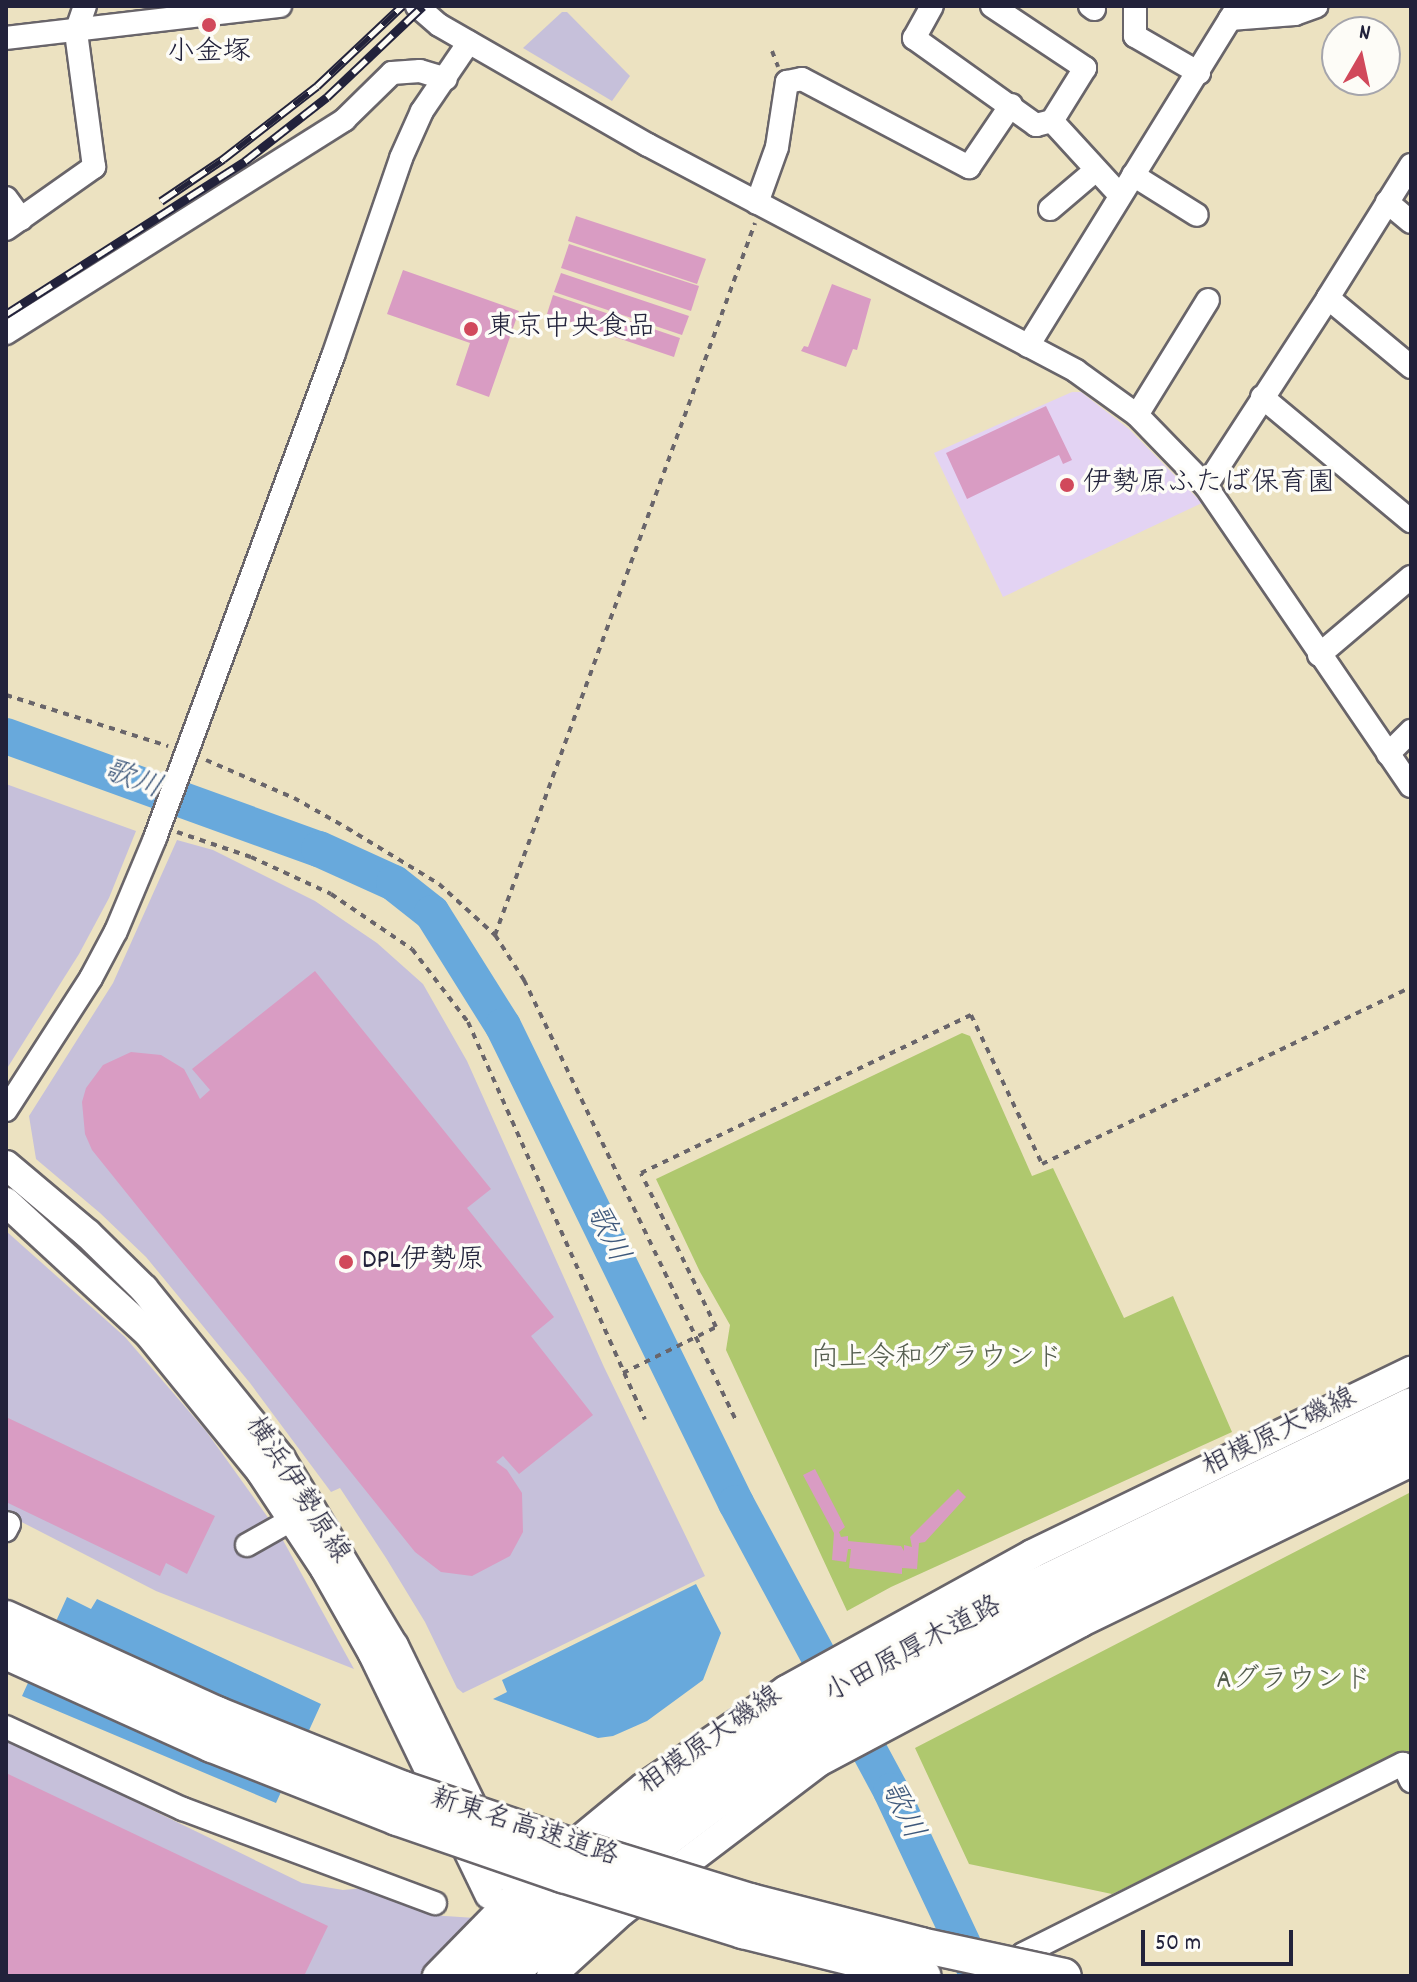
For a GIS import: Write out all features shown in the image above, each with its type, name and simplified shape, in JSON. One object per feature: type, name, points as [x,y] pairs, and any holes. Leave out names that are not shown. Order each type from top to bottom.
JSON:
[{"type":"highway","name":"小田原厚木道路","points":[[469,1976],[588,1864],[687,1788],[866,1689],[1411,1405]]},
{"type":"highway","name":"小田原厚木道路","points":[[866,1689],[1043,1611],[1411,1434]]},
{"type":"highway","name":"新東名高速道路","points":[[6,1618],[217,1714],[404,1789],[551,1839],[765,1904],[921,1945],[1064,1976]]},
{"type":"highway","name":"新東名高速道路","points":[[6,1652],[212,1745],[397,1818],[563,1875],[743,1931],[923,1976]]},
{"type":"highway","name":"小田原厚木道路","points":[[508,1976],[616,1877],[713,1804],[802,1726]]},
{"type":"main road","name":"横浜伊勢原線","points":[[6,1165],[88,1234],[144,1289],[281,1459],[394,1646],[498,1885],[373,1654],[293,1519],[230,1431],[158,1344],[84,1270],[6,1202]]},
{"type":"main road","name":"相模原大磯線","points":[[437,1976],[456,1953],[531,1880],[644,1787],[802,1726],[866,1689],[1032,1554],[1411,1371]]},
{"type":"main road","name":"相模原大磯線","points":[[866,1689],[1080,1623],[1411,1462]]},
{"type":"main road","name":"相模原大磯線","points":[[551,1976],[621,1912],[802,1726]]},
{"type":"street","points":[[6,198],[13,224],[94,167],[76,32],[85,6]]},
{"type":"street","points":[[6,38],[280,6]]},
{"type":"street","points":[[417,6],[439,25],[759,204],[1076,371],[1137,415],[1206,486],[1411,786]]},
{"type":"street","points":[[932,6],[914,38],[1036,125],[1052,121],[1085,68],[992,6]]},
{"type":"street","points":[[1135,6],[1135,36],[1199,73]]},
{"type":"street","points":[[1028,346],[1119,194],[1199,73],[1234,13],[1295,14],[1317,6]]},
{"type":"street","points":[[6,1110],[116,931],[160,823],[333,356],[401,158],[422,111],[469,42]]},
{"type":"street","points":[[6,333],[344,120],[392,73],[420,71],[446,79]]},
{"type":"street","points":[[759,204],[777,147],[787,82],[802,79],[969,167],[1011,105]]},
{"type":"street","points":[[1052,121],[1119,194]]},
{"type":"street","points":[[1206,486],[1411,165]]},
{"type":"street","points":[[1050,209],[1096,170]]},
{"type":"street","points":[[1133,175],[1197,215]]},
{"type":"street","points":[[1387,202],[1411,222]]},
{"type":"street","points":[[1328,298],[1411,367]]},
{"type":"street","points":[[1137,415],[1205,315]]},
{"type":"street","points":[[1262,397],[1411,521]]},
{"type":"street","points":[[1319,655],[1411,577]]},
{"type":"street","points":[[1388,754],[1411,731]]},
{"type":"street","points":[[247,1545],[293,1519]]},
{"type":"street","points":[[6,1523],[9,1524],[6,1530]]},
{"type":"street","points":[[6,1727],[183,1809],[435,1903]]},
{"type":"street","points":[[1033,1976],[1023,1954],[1403,1764],[1411,1781]]},
{"type":"path","points":[[495,935],[759,204]]},
{"type":"path","points":[[6,695],[184,754],[294,798],[439,884],[495,935],[524,980],[736,1420]]},
{"type":"path","points":[[160,823],[251,857],[331,894],[412,949],[468,1022],[645,1419]]},
{"type":"path","points":[[623,1373],[716,1327],[641,1173],[971,1015],[1042,1164],[1411,987]]},
{"type":"shaded area","points":[[562,12],[567,12],[630,76],[612,101],[523,48]]},
{"type":"shaded area","name":"伊勢原ふたば保育園","points":[[1072,392],[1081,392],[1129,429],[1202,503],[1003,597],[934,453]]},
{"type":"shaded area","points":[[6,784],[136,831],[109,898],[79,954],[6,1070]]},
{"type":"shaded area","points":[[177,840],[213,850],[315,901],[377,943],[423,984],[467,1061],[604,1367],[705,1576],[463,1693],[457,1688],[425,1622],[340,1488],[331,1492],[250,1383],[146,1257],[36,1159],[29,1116],[113,983]]},
{"type":"shaded area","points":[[6,1231],[125,1337],[206,1431],[279,1533],[354,1669],[156,1591],[6,1514]]},
{"type":"shaded area","points":[[6,1739],[302,1883],[343,1890],[364,1888],[413,1903],[430,1915],[475,1918],[423,1976],[6,1976]]},
{"type":"green space","name":"向上令和グラウンド","points":[[962,1033],[970,1036],[1032,1176],[1053,1168],[1124,1318],[1173,1296],[1232,1432],[891,1587],[847,1611],[726,1350],[730,1325],[700,1272],[656,1179]]},
{"type":"green space","name":"Aグラウンド","points":[[1411,1492],[1411,1766],[1406,1756],[1112,1894],[969,1864],[915,1748]]},
{"type":"water","points":[[696,1584],[721,1633],[703,1680],[647,1721],[613,1736],[598,1738],[493,1699],[507,1692],[502,1680]]},
{"type":"water","points":[[67,1597],[91,1609],[97,1599],[321,1704],[276,1803],[22,1696]]},
{"type":"building","points":[[576,216],[706,259],[697,284],[568,241]]},
{"type":"building","points":[[569,244],[699,286],[691,311],[561,268]]},
{"type":"building","name":"東京中央食品","points":[[403,270],[519,311],[489,397],[456,385],[470,343],[387,314]]},
{"type":"building","points":[[561,273],[689,316],[682,335],[554,292]]},
{"type":"building","points":[[832,284],[871,299],[857,350],[853,349],[846,367],[801,351],[804,346],[808,347]]},
{"type":"building","points":[[553,295],[680,338],[674,357],[547,314]]},
{"type":"building","points":[[1046,406],[1072,460],[1063,464],[1059,455],[967,499],[946,453]]},
{"type":"building","name":"DPL伊勢原","points":[[315,971],[491,1189],[467,1208],[554,1317],[531,1336],[593,1415],[519,1474],[503,1456],[496,1462],[507,1470],[522,1493],[523,1532],[510,1556],[472,1576],[441,1572],[415,1552],[92,1150],[85,1134],[82,1102],[86,1088],[103,1065],[131,1052],[161,1055],[184,1069],[200,1099],[210,1090],[192,1069]]},
{"type":"building","points":[[6,1417],[215,1516],[187,1574],[166,1563],[160,1576],[6,1502]]},
{"type":"building","points":[[815,1469],[845,1527],[839,1532],[841,1537],[848,1536],[848,1541],[901,1546],[904,1551],[904,1545],[912,1547],[910,1537],[958,1489],[966,1497],[925,1542],[919,1543],[917,1569],[902,1568],[902,1574],[849,1568],[851,1549],[848,1549],[846,1562],[832,1560],[834,1533],[803,1475]]},
{"type":"building","points":[[6,1773],[328,1926],[304,1976],[6,1976]]},
{"type":"waterway","name":"歌川","points":[[6,736],[319,849],[394,883],[432,913],[503,1026],[736,1503],[891,1791],[978,1976]]},
{"type":"railway","points":[[161,201],[223,159],[317,86],[402,6]]},
{"type":"railway","points":[[6,314],[245,161],[327,97],[423,6]]},
{"type":"place","name":"小金塚","points":[[209,25]]},
{"type":"place","name":"東京中央食品","points":[[471,329]]},
{"type":"place","name":"伊勢原ふたば保育園","points":[[1067,485]]},
{"type":"place","name":"DPL伊勢原","points":[[346,1262]]}]
